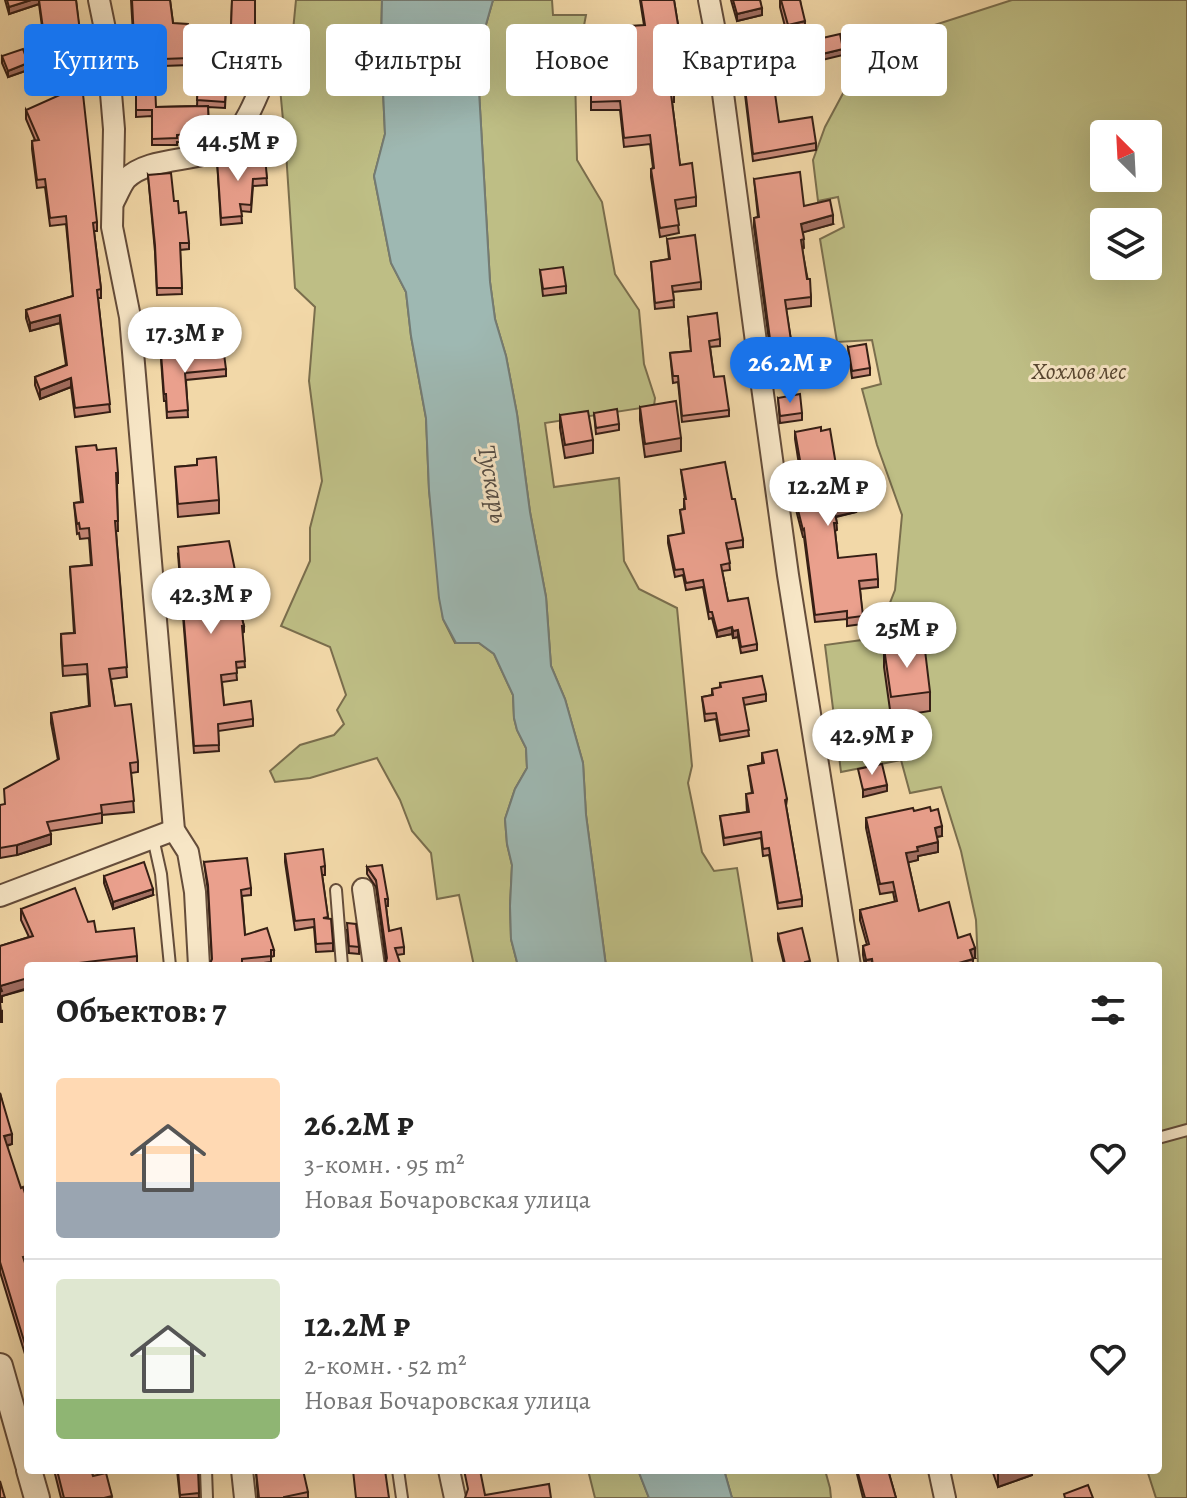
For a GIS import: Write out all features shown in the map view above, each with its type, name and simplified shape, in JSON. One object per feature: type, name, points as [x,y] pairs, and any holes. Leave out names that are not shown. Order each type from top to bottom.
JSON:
[{"type":"street","points":[[99,0],[106,34],[114,129],[112,227],[130,317],[174,830],[188,852],[195,892],[199,962]]},
{"type":"street","points":[[709,0],[788,575],[849,962]]},
{"type":"street","points":[[112,205],[125,180],[139,170],[215,151],[230,142],[257,96]]},
{"type":"street","points":[[0,896],[174,830]]},
{"type":"street","points":[[363,889],[373,962]]},
{"type":"street","points":[[0,1366],[24,1450]]},
{"type":"street","points":[[31,1474],[37,1498]]},
{"type":"street","points":[[242,1474],[245,1498]]},
{"type":"street","points":[[450,1474],[455,1498]]},
{"type":"street","points":[[940,1474],[945,1498]]},
{"type":"lane","points":[[153,838],[161,874],[170,962]]},
{"type":"lane","points":[[336,890],[342,962]]},
{"type":"lane","points":[[1162,1137],[1187,1130]]},
{"type":"lane","points":[[206,1474],[207,1498]]},
{"type":"lane","points":[[399,1474],[402,1498]]},
{"type":"green space","points":[[296,0],[382,0],[381,24],[326,24],[326,96],[383,96],[385,134],[374,176],[391,263],[406,292],[426,418],[429,490],[443,619],[455,643],[479,643],[494,654],[513,695],[514,718],[526,748],[527,768],[515,789],[505,819],[512,865],[511,939],[517,962],[473,962],[459,895],[437,899],[431,853],[412,831],[400,800],[377,758],[310,778],[275,782],[270,771],[300,745],[334,735],[344,724],[337,710],[346,695],[330,647],[281,626],[310,561],[310,528],[322,481],[309,381],[315,307],[295,288],[281,96],[310,96],[310,24],[294,24]]},
{"type":"green space","points":[[493,0],[552,0],[553,15],[586,15],[584,24],[506,24],[506,96],[576,96],[577,160],[602,202],[615,274],[639,310],[644,364],[655,398],[654,406],[545,423],[554,487],[619,478],[624,561],[639,589],[677,608],[692,766],[688,783],[702,852],[714,871],[737,868],[752,962],[605,962],[586,815],[583,763],[565,699],[551,666],[546,597],[530,512],[517,414],[495,319],[479,96],[490,96],[490,24],[486,24]]},
{"type":"green space","name":"Хохлов лес","points":[[1012,0],[1187,0],[1187,1498],[1156,1498],[1148,1474],[1162,1474],[1162,962],[978,962],[976,920],[961,851],[941,787],[910,793],[901,760],[841,772],[825,645],[876,638],[895,590],[902,515],[877,445],[862,389],[881,384],[872,340],[837,342],[820,239],[844,227],[838,197],[818,201],[813,160],[825,127],[842,96],[947,96],[947,24],[938,24]]},
{"type":"green space","points":[[589,1474],[640,1474],[649,1498],[595,1498]]},
{"type":"green space","points":[[725,1474],[826,1474],[831,1498],[732,1498]]},
{"type":"water","points":[[382,0],[493,0],[486,24],[381,24]]},
{"type":"water","name":"Тускарь","points":[[383,96],[479,96],[495,319],[517,414],[530,512],[546,597],[551,666],[565,699],[583,763],[586,815],[605,962],[517,962],[511,939],[512,865],[505,819],[515,789],[527,768],[526,748],[514,718],[513,695],[494,654],[479,643],[456,643],[443,619],[429,490],[426,418],[406,292],[391,263],[374,176],[385,134]]},
{"type":"water","points":[[640,1474],[725,1474],[732,1498],[649,1498]]},
{"type":"building","points":[[7,0],[31,0],[9,7]]},
{"type":"building","points":[[39,0],[76,0],[79,24],[42,24]]},
{"type":"building","points":[[132,0],[170,0],[173,23],[188,24],[183,24],[183,58],[167,59],[167,24],[133,24]]},
{"type":"building","points":[[232,0],[255,0],[255,24],[231,24]]},
{"type":"building","points":[[641,0],[674,0],[678,24],[653,24],[653,96],[671,96],[680,165],[692,163],[696,197],[675,200],[679,225],[660,228],[651,169],[654,168],[650,135],[624,138],[620,101],[591,102],[591,96],[637,96],[637,25],[645,25]]},
{"type":"building","points":[[733,0],[760,0],[762,8],[737,14]]},
{"type":"building","points":[[781,0],[800,0],[805,21],[788,24]]},
{"type":"building","points":[[840,34],[841,49],[825,53],[825,37]]},
{"type":"building","points":[[23,49],[24,65],[8,71],[2,56]]},
{"type":"building","points":[[57,96],[83,96],[97,222],[93,223],[101,289],[97,290],[110,404],[75,408],[71,378],[40,390],[35,377],[67,365],[60,315],[30,323],[26,310],[73,296],[66,216],[50,218],[45,179],[37,180],[32,141],[39,140],[26,110]]},
{"type":"building","points":[[136,96],[156,96],[156,107],[208,106],[209,132],[152,139],[152,110],[136,110]]},
{"type":"building","points":[[197,96],[225,96],[225,102],[197,100]]},
{"type":"building","points":[[746,96],[775,96],[779,122],[812,117],[816,143],[753,154]]},
{"type":"building","points":[[265,157],[267,178],[253,179],[251,205],[240,204],[242,216],[221,218],[217,160]]},
{"type":"building","points":[[800,172],[804,206],[830,200],[833,215],[801,224],[811,297],[785,300],[792,347],[820,343],[824,372],[786,377],[784,360],[773,362],[754,218],[759,217],[754,179]]},
{"type":"building","points":[[171,173],[174,201],[178,201],[179,213],[186,212],[189,243],[180,243],[182,288],[157,288],[148,175]]},
{"type":"building","points":[[695,235],[701,282],[672,286],[674,300],[655,303],[651,262],[670,259],[667,239]]},
{"type":"building","points":[[563,267],[566,286],[543,289],[540,270]]},
{"type":"building","points":[[717,313],[720,339],[709,341],[714,377],[724,376],[729,410],[682,416],[678,376],[673,376],[670,353],[691,351],[688,317]]},
{"type":"building","points":[[866,344],[870,368],[852,371],[848,347]]},
{"type":"building","points":[[192,350],[192,356],[224,354],[226,369],[185,373],[188,410],[167,412],[161,353]]},
{"type":"building","points":[[800,394],[802,413],[780,416],[778,398]]},
{"type":"building","points":[[676,401],[681,438],[645,444],[640,407]]},
{"type":"building","points":[[617,409],[619,424],[596,428],[594,413]]},
{"type":"building","points":[[588,411],[593,440],[565,445],[560,415]]},
{"type":"building","points":[[821,427],[821,431],[830,429],[838,477],[848,475],[856,504],[834,510],[838,558],[876,554],[878,579],[859,581],[863,616],[847,618],[847,611],[815,615],[804,529],[792,486],[804,483],[795,432]]},
{"type":"building","points":[[96,445],[97,450],[116,448],[118,521],[115,521],[127,667],[109,669],[115,706],[131,704],[138,762],[130,763],[134,801],[101,805],[102,813],[47,822],[51,834],[0,848],[0,805],[5,804],[4,789],[59,759],[51,713],[90,706],[87,664],[63,666],[61,634],[75,633],[70,567],[92,565],[89,528],[80,529],[77,524],[74,503],[83,502],[76,447]]},
{"type":"building","points":[[216,457],[219,500],[178,504],[175,467],[197,465],[197,459]]},
{"type":"building","points":[[725,462],[743,540],[726,543],[730,563],[721,565],[728,601],[748,598],[757,644],[741,647],[738,630],[733,631],[732,627],[717,631],[712,612],[709,612],[703,580],[686,583],[683,569],[675,570],[668,536],[684,533],[680,510],[685,509],[686,499],[681,470]]},
{"type":"building","points":[[229,541],[237,580],[232,581],[244,626],[245,661],[236,662],[237,673],[221,675],[224,705],[251,701],[253,719],[218,724],[219,745],[194,746],[178,547]]},
{"type":"building","points":[[924,642],[930,692],[891,697],[884,648]]},
{"type":"building","points":[[762,676],[766,694],[743,698],[749,730],[720,735],[716,713],[705,714],[702,697],[713,695],[712,689],[721,687],[720,683]]},
{"type":"building","points":[[777,750],[802,899],[778,903],[769,848],[763,849],[761,832],[724,838],[720,816],[749,812],[746,794],[753,793],[748,766],[764,763],[762,753]]},
{"type":"building","points":[[882,764],[887,785],[863,790],[858,769]]},
{"type":"building","points":[[930,807],[931,811],[938,809],[942,826],[935,828],[938,842],[906,853],[919,911],[949,902],[958,938],[970,934],[975,948],[970,950],[973,959],[962,962],[866,960],[863,946],[869,944],[860,910],[897,901],[893,882],[880,884],[866,818],[913,808],[914,811]]},
{"type":"building","points":[[323,849],[325,866],[321,867],[328,917],[323,918],[331,919],[333,943],[316,944],[314,919],[295,921],[285,854]]},
{"type":"building","points":[[247,858],[251,888],[241,890],[245,935],[267,928],[274,950],[271,950],[271,956],[242,959],[242,962],[211,962],[208,885],[204,862]]},
{"type":"building","points":[[144,862],[153,889],[113,902],[104,876]]},
{"type":"building","points":[[382,865],[389,931],[401,928],[404,947],[395,948],[400,962],[386,962],[376,880],[367,867]]},
{"type":"building","points":[[75,888],[88,922],[94,921],[96,932],[134,928],[137,956],[86,962],[24,962],[24,979],[0,986],[0,946],[33,936],[21,909]]},
{"type":"building","points":[[347,923],[356,924],[359,947],[349,946]]},
{"type":"building","points":[[802,928],[810,961],[785,962],[778,934]]},
{"type":"building","points":[[0,1093],[12,1134],[4,1136],[24,1190],[24,1341],[0,1262]]},
{"type":"building","points":[[58,1474],[106,1474],[112,1496],[64,1498]]},
{"type":"building","points":[[178,1474],[198,1474],[199,1493],[180,1495]]},
{"type":"building","points":[[256,1474],[304,1474],[308,1492],[284,1498],[259,1498]]},
{"type":"building","points":[[353,1474],[386,1474],[389,1498],[356,1498]]},
{"type":"building","points":[[465,1474],[481,1474],[485,1495],[549,1484],[551,1498],[465,1498],[468,1489]]},
{"type":"building","points":[[858,1474],[889,1474],[896,1498],[865,1498]]},
{"type":"building","points":[[0,1481],[5,1498],[0,1498]]},
{"type":"building","points":[[1088,1485],[1093,1498],[1065,1498],[1064,1494]]}]
